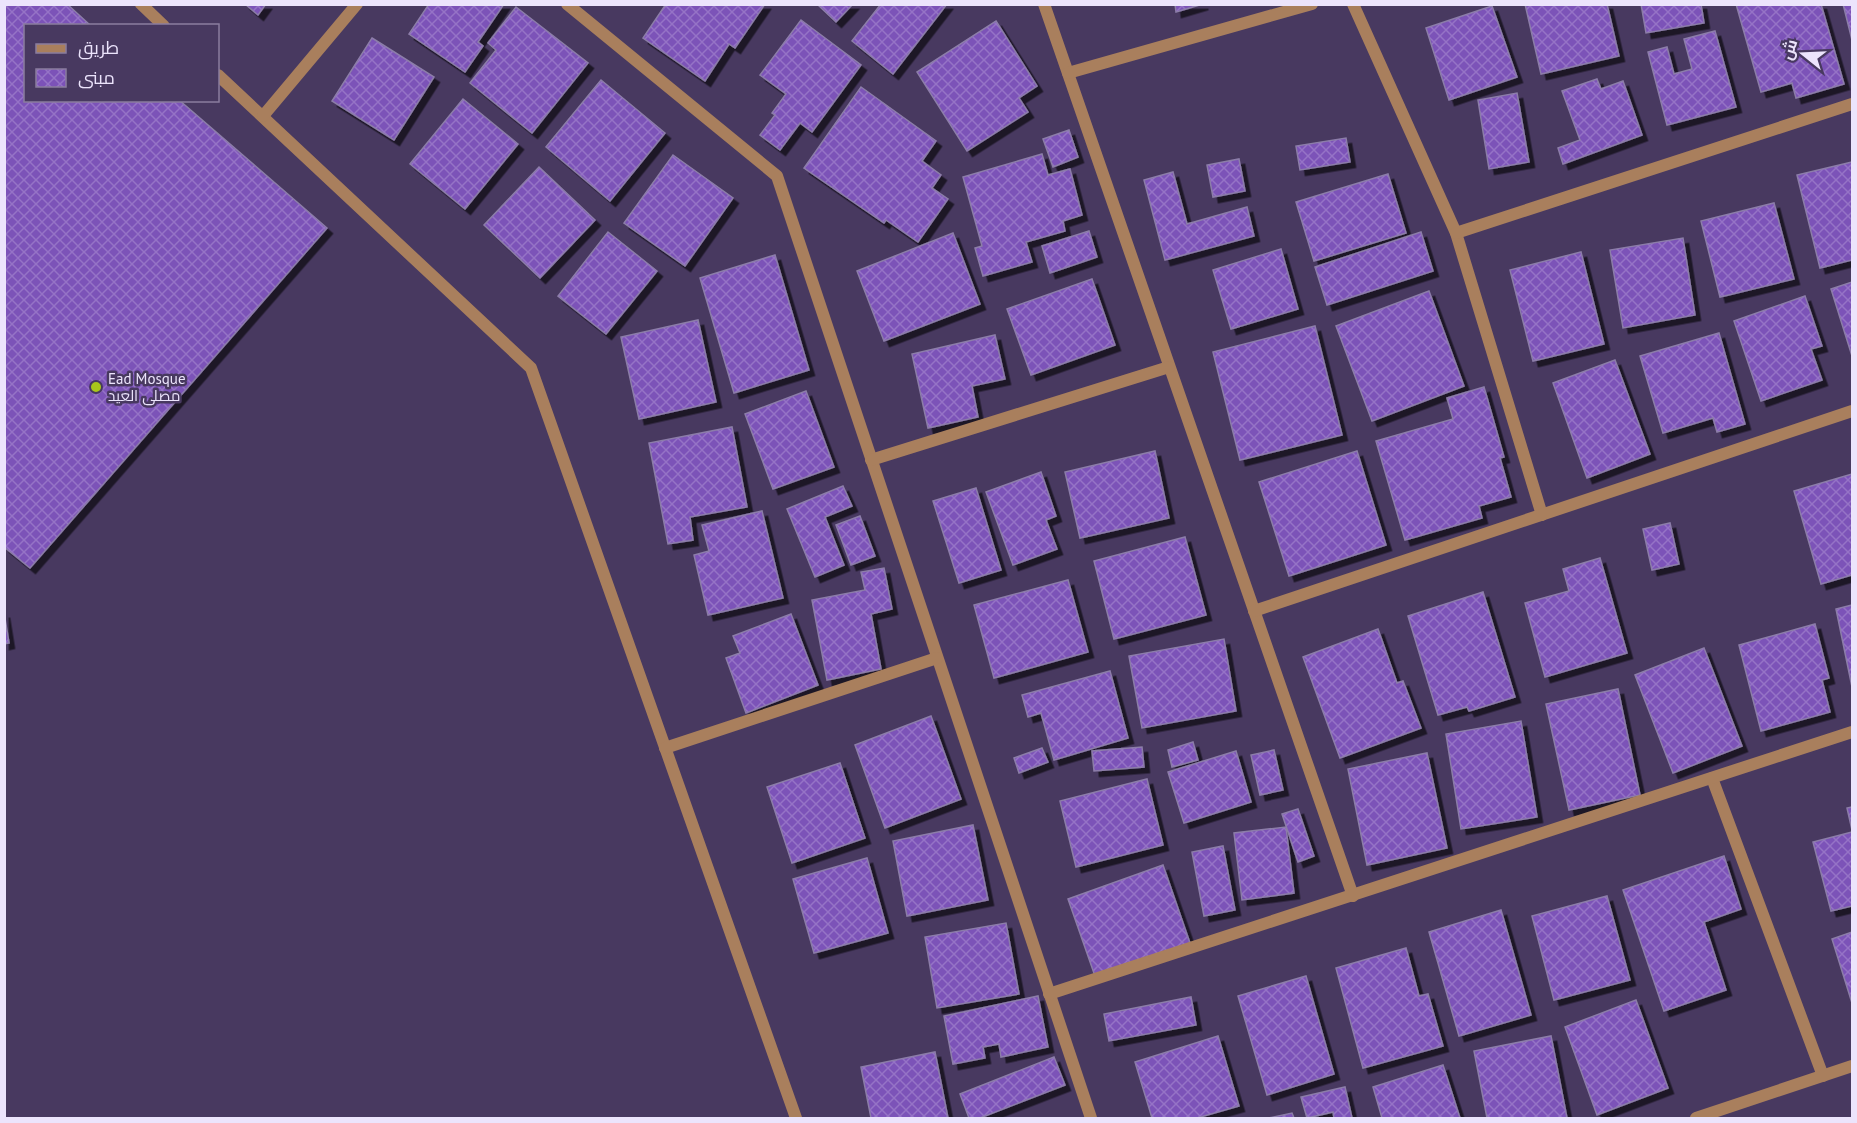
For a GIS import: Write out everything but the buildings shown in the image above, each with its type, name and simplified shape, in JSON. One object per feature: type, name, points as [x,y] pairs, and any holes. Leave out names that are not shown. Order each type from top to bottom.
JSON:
[{"type":"street","points":[[141,4],[162,24]]},
{"type":"street","points":[[263,116],[357,4]]},
{"type":"street","points":[[567,4],[777,176],[1091,1119]]},
{"type":"street","points":[[1044,4],[1353,896]]},
{"type":"street","points":[[1068,73],[1312,4]]},
{"type":"street","points":[[1353,4],[1456,233],[1542,515]]},
{"type":"street","points":[[219,76],[531,368],[796,1119]]},
{"type":"street","points":[[1456,233],[1852,104]]},
{"type":"street","points":[[871,459],[1169,367]]},
{"type":"street","points":[[1254,611],[1852,411]]},
{"type":"street","points":[[665,748],[937,658]]},
{"type":"street","points":[[1049,994],[1852,732]]},
{"type":"street","points":[[1712,778],[1823,1076]]},
{"type":"street","points":[[1696,1119],[1852,1066]]},
{"type":"place","name":"Ead Mosque مصلى العيد","points":[[96,387]]}]
